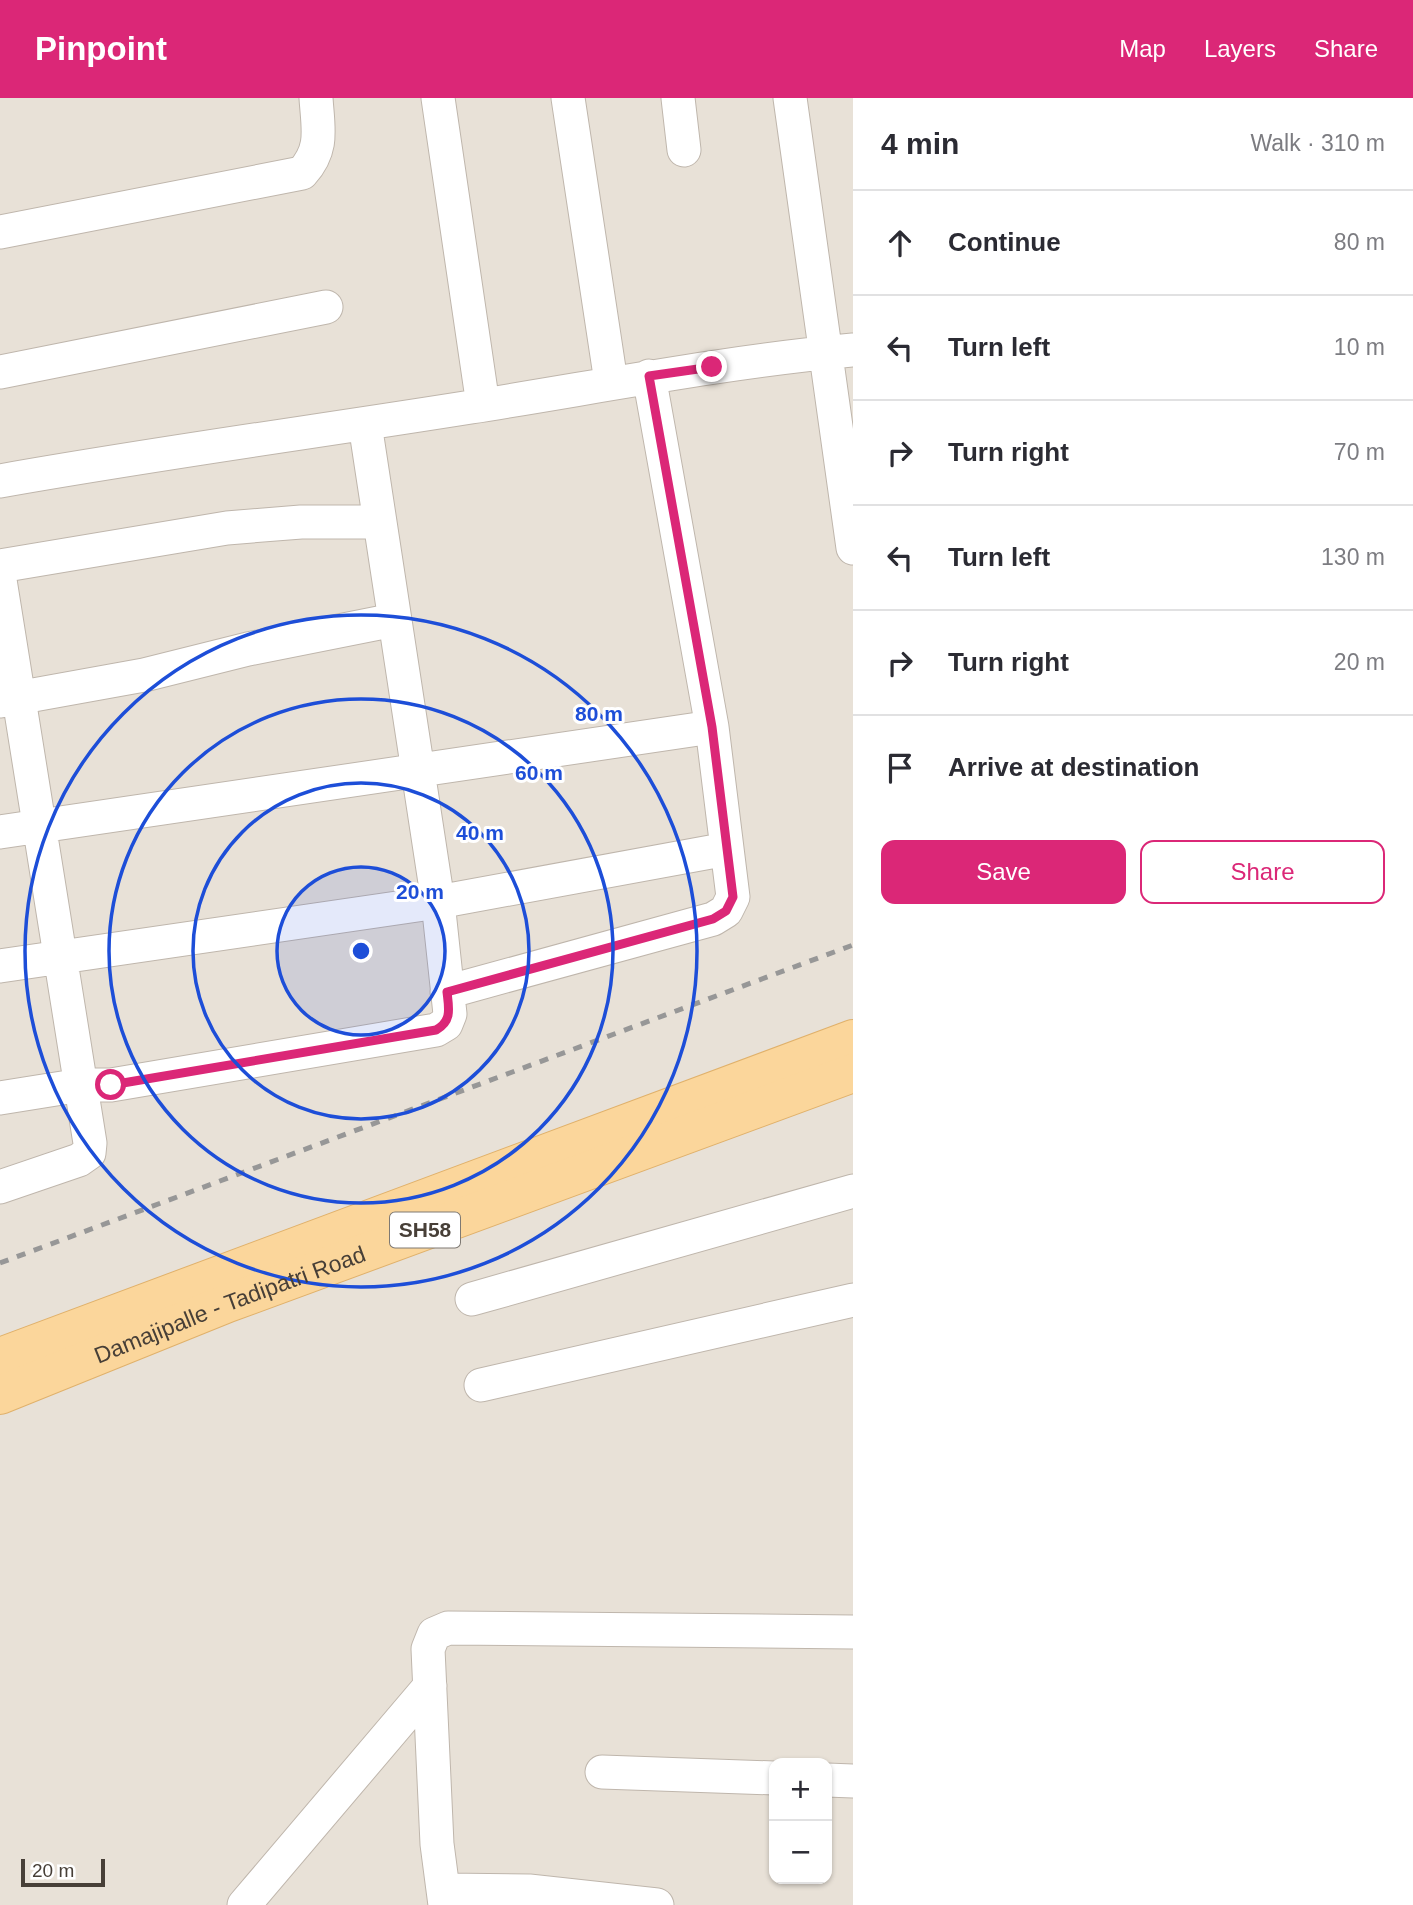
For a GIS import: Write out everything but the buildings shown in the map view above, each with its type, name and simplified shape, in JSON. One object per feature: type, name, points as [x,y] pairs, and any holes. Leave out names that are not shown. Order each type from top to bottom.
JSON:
[{"type":"main road","name":"Damajipalle - Tadipatri Road","points":[[0,1357],[853,1039]]},
{"type":"main road","name":"Damajipalle - Tadipatri Road","points":[[0,1395],[228,1303],[853,1073]]},
{"type":"street","points":[[0,232],[302,173],[314,160],[319,140],[316,98]]},
{"type":"street","points":[[438,98],[483,405]]},
{"type":"street","points":[[568,98],[611,383]]},
{"type":"street","points":[[678,98],[684,150]]},
{"type":"street","points":[[790,98],[840,351],[853,548]]},
{"type":"street","points":[[0,372],[326,307]]},
{"type":"street","points":[[0,481],[162,452],[365,424],[649,376],[840,351]]},
{"type":"street","points":[[447,992],[713,919],[726,911],[733,897],[712,727],[649,376]]},
{"type":"street","points":[[0,1098],[81,1085],[111,1085],[436,1030],[446,1024],[450,1013],[438,902],[365,424]]},
{"type":"street","points":[[0,566],[227,528],[301,522],[380,522]]},
{"type":"street","points":[[0,580],[10,700],[40,826],[81,1085],[89,1153],[0,1187]]},
{"type":"street","points":[[10,700],[394,620]]},
{"type":"street","points":[[0,832],[712,727]]},
{"type":"street","points":[[0,966],[438,902],[727,849]]},
{"type":"street","points":[[472,1299],[853,1191]]},
{"type":"street","points":[[481,1385],[853,1300]]},
{"type":"street","points":[[657,1905],[529,1891],[445,1898],[437,1844],[428,1649],[434,1634],[448,1628],[853,1632]]},
{"type":"street","points":[[244,1905],[430,1686]]},
{"type":"street","points":[[602,1772],[769,1778]]},
{"type":"street","points":[[832,1780],[853,1781]]},
{"type":"shaded area","points":[[0,98],[853,98],[853,1905],[0,1905]]},
{"type":"railway","points":[[0,1263],[853,945]]},
{"type":"route","points":[[111,1085],[436,1030],[446,1024],[450,1013],[447,992],[713,919],[726,911],[733,897],[712,727],[649,376],[712,367]]}]
